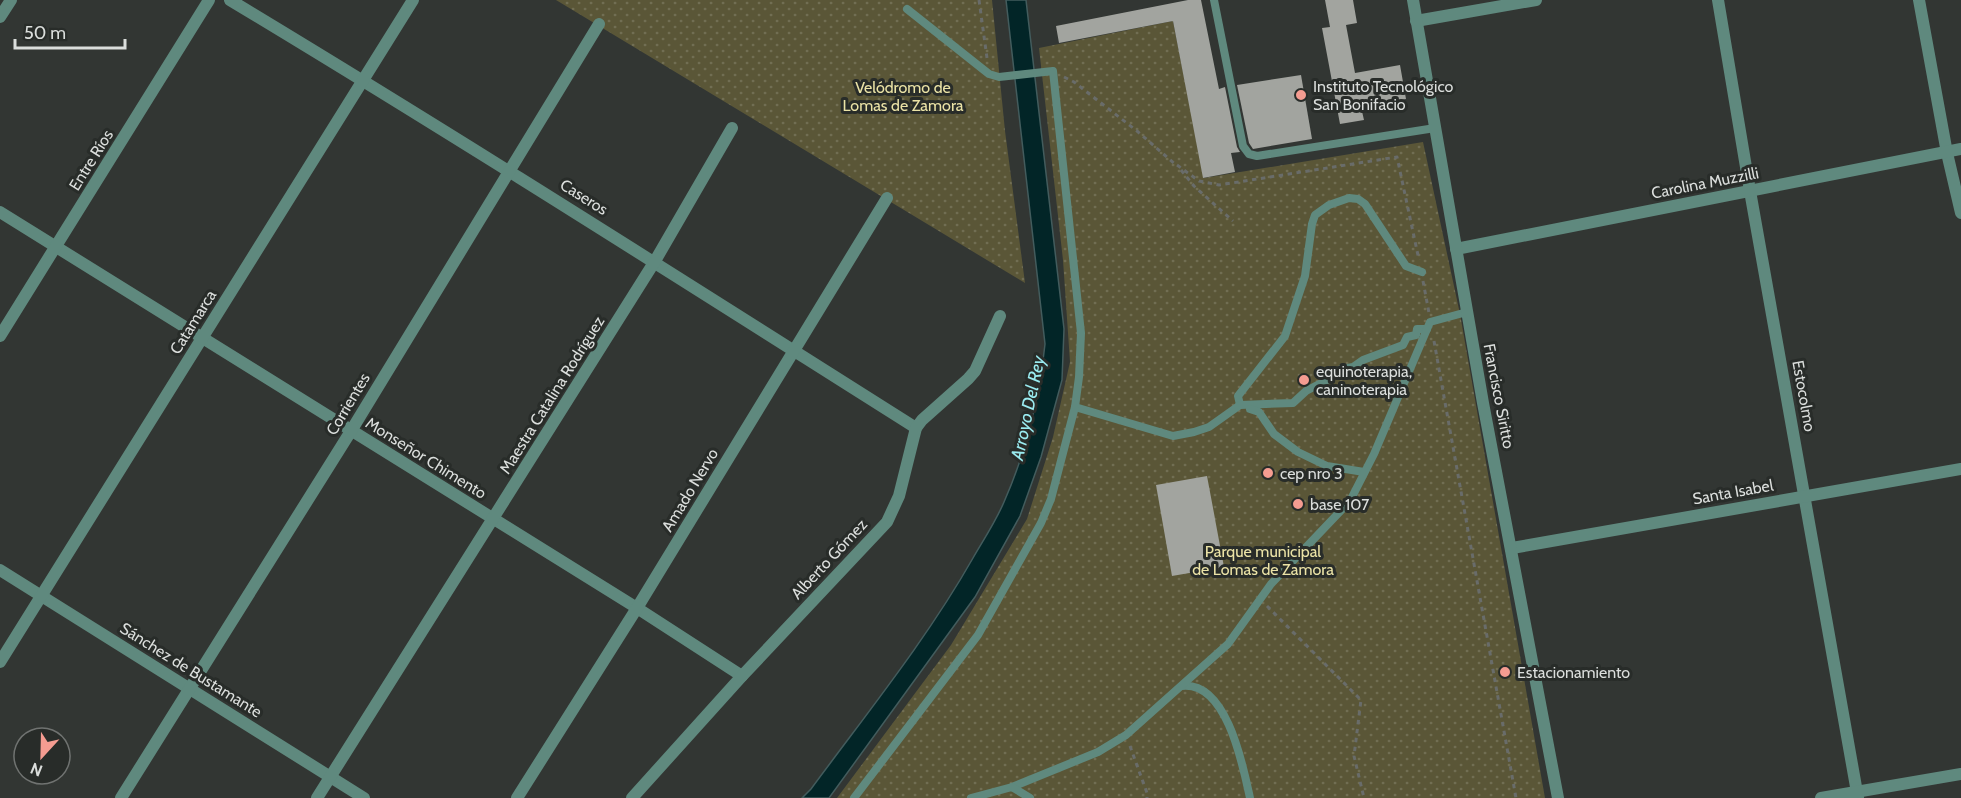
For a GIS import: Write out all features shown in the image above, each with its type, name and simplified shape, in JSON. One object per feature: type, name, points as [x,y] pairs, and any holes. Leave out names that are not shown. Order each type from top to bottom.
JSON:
[{"type":"street","points":[[0,17],[11,0]]},
{"type":"street","name":"Entre Ríos","points":[[0,336],[209,0]]},
{"type":"street","name":"Caseros","points":[[230,0],[655,261],[916,428]]},
{"type":"street","name":"Catamarca","points":[[0,662],[413,0]]},
{"type":"street","name":"Francisco Siritto","points":[[1413,0],[1467,312],[1558,798]]},
{"type":"street","points":[[1416,21],[1536,0]]},
{"type":"street","name":"Estocolmo","points":[[1718,0],[1857,795]]},
{"type":"street","points":[[1919,0],[1947,153],[1961,213]]},
{"type":"street","name":"Corrientes","points":[[121,798],[351,431],[599,24]]},
{"type":"street","name":"Maestra Catalina Rodríguez","points":[[316,798],[655,261],[732,128]]},
{"type":"street","name":"Carolina Muzzilli","points":[[1456,249],[1961,149]]},
{"type":"street","name":"Amado Nervo","points":[[517,798],[637,608],[887,198]]},
{"type":"street","name":"Monseñor Chimento","points":[[0,212],[637,608],[742,676]]},
{"type":"street","points":[[916,428],[975,370],[1000,316]]},
{"type":"street","name":"Alberto Gómez","points":[[632,798],[742,676],[887,522],[899,496],[916,428]]},
{"type":"street","name":"Santa Isabel","points":[[1512,548],[1961,469]]},
{"type":"street","name":"Sánchez de Bustamante","points":[[0,570],[364,798]]},
{"type":"street","points":[[1821,798],[1857,795],[1961,774]]},
{"type":"lane","points":[[1214,0],[1243,146],[1249,154],[1257,156],[1435,128]]},
{"type":"lane","points":[[854,798],[961,658],[987,620],[1047,511],[1075,407],[1079,377],[1081,333],[1049,72],[999,77],[989,74],[907,9]]},
{"type":"lane","points":[[1240,405],[1238,396],[1285,336],[1305,276],[1315,215],[1329,205],[1349,198],[1358,199],[1365,204],[1406,266],[1422,272]]},
{"type":"lane","points":[[1075,407],[1173,436],[1209,427],[1240,405],[1293,403],[1341,369],[1353,367],[1371,357],[1403,345],[1407,337],[1416,335],[1417,329],[1467,312]]},
{"type":"lane","points":[[972,798],[1012,786],[1098,752],[1126,735],[1228,644],[1271,584],[1350,501],[1429,326]]},
{"type":"lane","points":[[1240,405],[1259,412],[1274,434],[1298,452],[1327,466],[1364,472]]},
{"type":"lane","points":[[1181,686],[1188,685],[1201,689],[1219,707],[1241,754],[1250,798]]},
{"type":"lane","points":[[1012,786],[1030,798]]},
{"type":"path","points":[[979,0],[989,74]]},
{"type":"path","points":[[1049,72],[1074,82],[1177,165],[1199,181],[1209,185],[1397,157],[1422,272],[1429,326],[1516,798]]},
{"type":"path","points":[[1177,165],[1194,186],[1233,221]]},
{"type":"path","points":[[1260,598],[1361,700],[1354,756],[1364,798]]},
{"type":"path","points":[[1126,735],[1147,798]]},
{"type":"green space","name":"Velódromo de Lomas de Zamora","points":[[556,0],[992,0],[1005,131],[1025,283]]},
{"type":"green space","name":"Parque municipal de Lomas de Zamora","points":[[1173,21],[1204,178],[1423,142],[1460,314],[1545,798],[837,798],[951,645],[1027,519],[1053,437],[1070,362],[1063,260],[1039,48]]},
{"type":"water","points":[[1006,0],[1026,0],[1064,329],[1062,380],[1041,457],[1020,516],[975,597],[829,798],[802,798],[896,675],[955,588],[1001,509],[1031,424],[1045,344]]},
{"type":"building","points":[[1188,0],[1201,0],[1219,89],[1225,87],[1240,152],[1231,153],[1235,172],[1203,178],[1173,21],[1059,43],[1056,26]]},
{"type":"building","points":[[1325,0],[1353,0],[1357,23],[1346,25],[1355,73],[1400,65],[1406,99],[1361,107],[1364,120],[1340,124],[1322,28],[1330,27]]},
{"type":"building","points":[[1301,75],[1312,139],[1253,149],[1249,143],[1237,85]]},
{"type":"building","points":[[1207,476],[1224,567],[1172,576],[1156,485]]},
{"type":"place","name":"Instituto Tecnológico San Bonifacio","points":[[1301,95]]},
{"type":"place","name":"equinoterapia, caninoterapia","points":[[1304,380]]},
{"type":"place","name":"cep nro 3","points":[[1268,473]]},
{"type":"place","name":"base 107","points":[[1298,504]]},
{"type":"place","name":"Estacionamiento","points":[[1505,672]]},
{"type":"water label","name":"Arroyo Del Rey","points":[[1028,408]]}]
